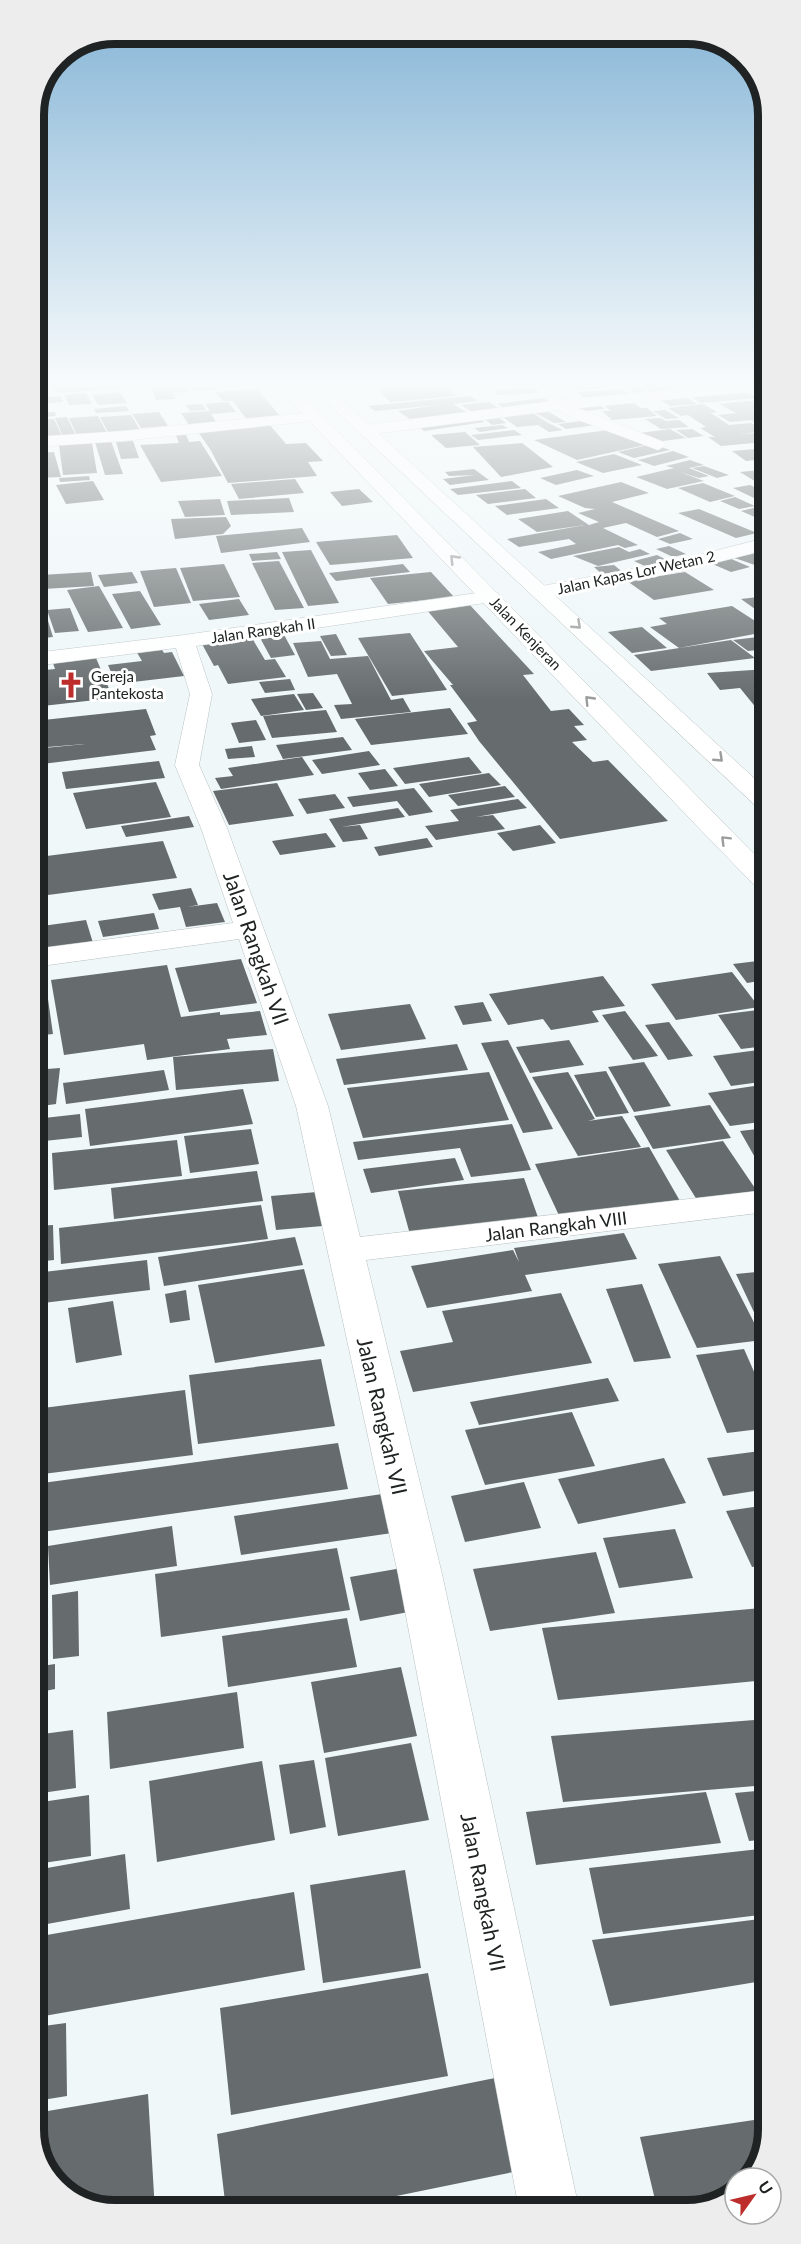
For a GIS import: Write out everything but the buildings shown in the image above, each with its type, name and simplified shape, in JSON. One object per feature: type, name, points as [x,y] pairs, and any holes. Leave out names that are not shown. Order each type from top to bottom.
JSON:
[{"type":"main road","name":"Jalan Kenjeran","points":[[387,491],[698,814],[758,873]]},
{"type":"main road","points":[[432,491],[758,794]]},
{"type":"main road","name":"Jalan Kapas Lor Wetan 2","points":[[542,592],[679,566],[758,546]]},
{"type":"main road","name":"Jalan Rangkah II","points":[[44,658],[184,641],[491,597]]},
{"type":"main road","name":"Jalan Rangkah VII","points":[[184,641],[201,694],[187,765],[214,828],[312,1106],[420,1574],[547,2200]]},
{"type":"main road","points":[[44,957],[250,928]]},
{"type":"main road","name":"Jalan Rangkah VIII","points":[[345,1251],[758,1202]]},
{"type":"place","name":"Gereja Pantekosta","points":[[71,685]]}]
